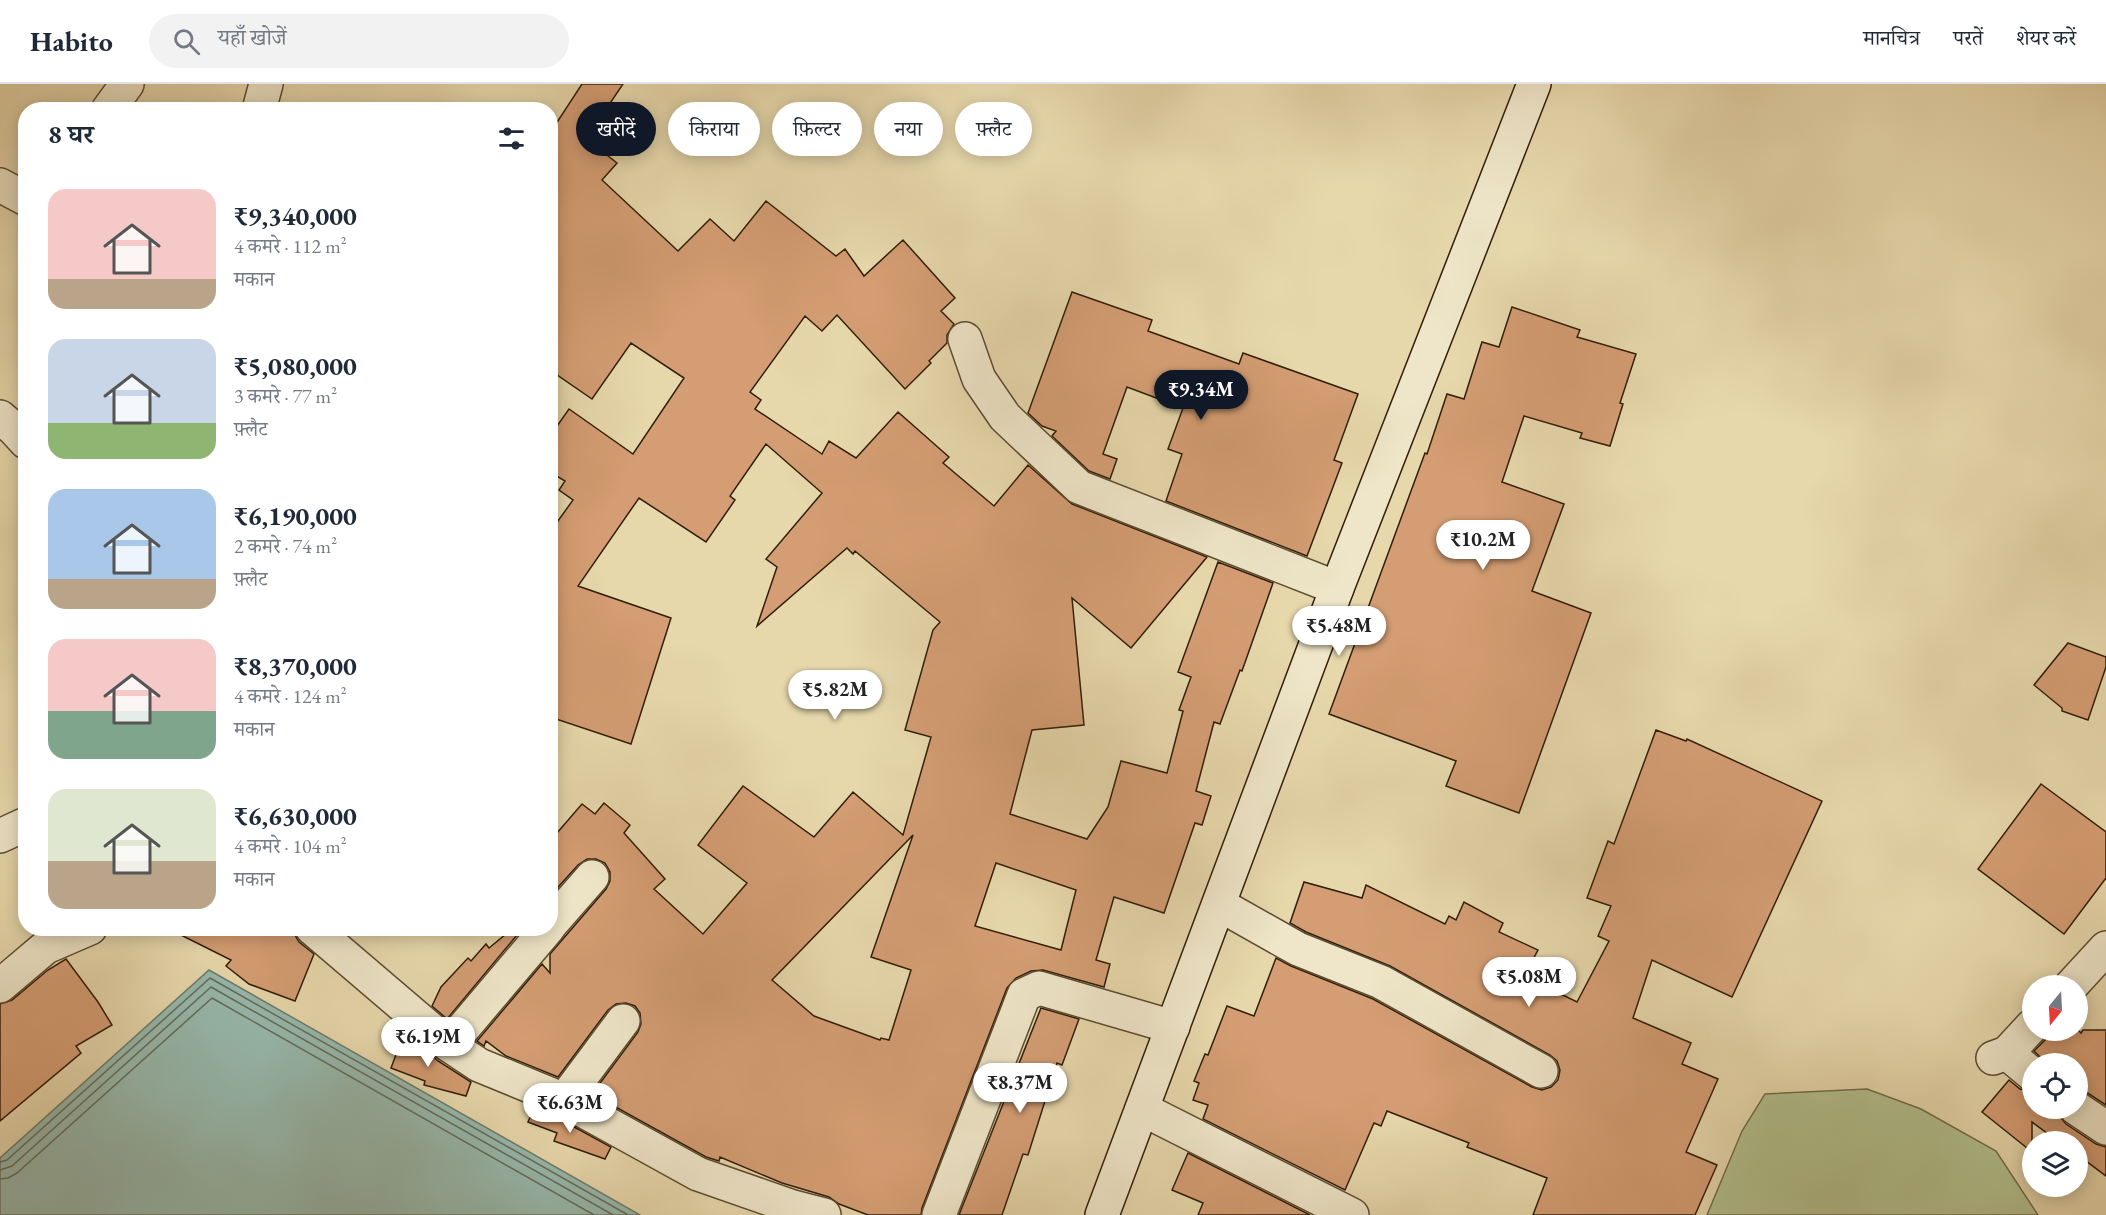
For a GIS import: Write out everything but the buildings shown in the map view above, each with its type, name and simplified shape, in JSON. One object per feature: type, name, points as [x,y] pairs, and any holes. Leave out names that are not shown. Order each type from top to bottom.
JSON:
[{"type":"street","points":[[114,102],[127,84]]},
{"type":"street","points":[[261,102],[266,84]]},
{"type":"street","points":[[1102,1215],[1337,588],[1534,84]]},
{"type":"street","points":[[0,185],[18,195]]},
{"type":"street","points":[[965,339],[979,379],[1005,417],[1079,487],[1337,588]]},
{"type":"street","points":[[0,417],[18,434]]},
{"type":"street","points":[[0,836],[18,828]]},
{"type":"street","points":[[558,917],[592,877]]},
{"type":"street","points":[[1220,905],[1298,949],[1381,982],[1541,1071]]},
{"type":"street","points":[[0,986],[46,947],[71,936]]},
{"type":"street","points":[[321,936],[450,1045],[479,1065],[564,1100],[698,1174],[794,1211],[824,1215]]},
{"type":"street","points":[[450,1045],[541,936]]},
{"type":"street","points":[[2081,975],[2106,948]]},
{"type":"street","points":[[939,1215],[1024,995],[1039,988],[1173,1027]]},
{"type":"street","points":[[564,1100],[623,1021]]},
{"type":"street","points":[[2022,1035],[2000,1056],[2022,1068]]},
{"type":"street","points":[[1142,1109],[1352,1215]]},
{"type":"street","points":[[2088,1116],[2106,1128]]},
{"type":"green space","points":[[1867,1089],[1921,1109],[1996,1151],[2022,1191],[2022,1197],[2026,1197],[2038,1215],[1707,1215],[1742,1131],[1765,1094]]},
{"type":"water","points":[[209,970],[640,1215],[0,1215],[0,1158]]}]
